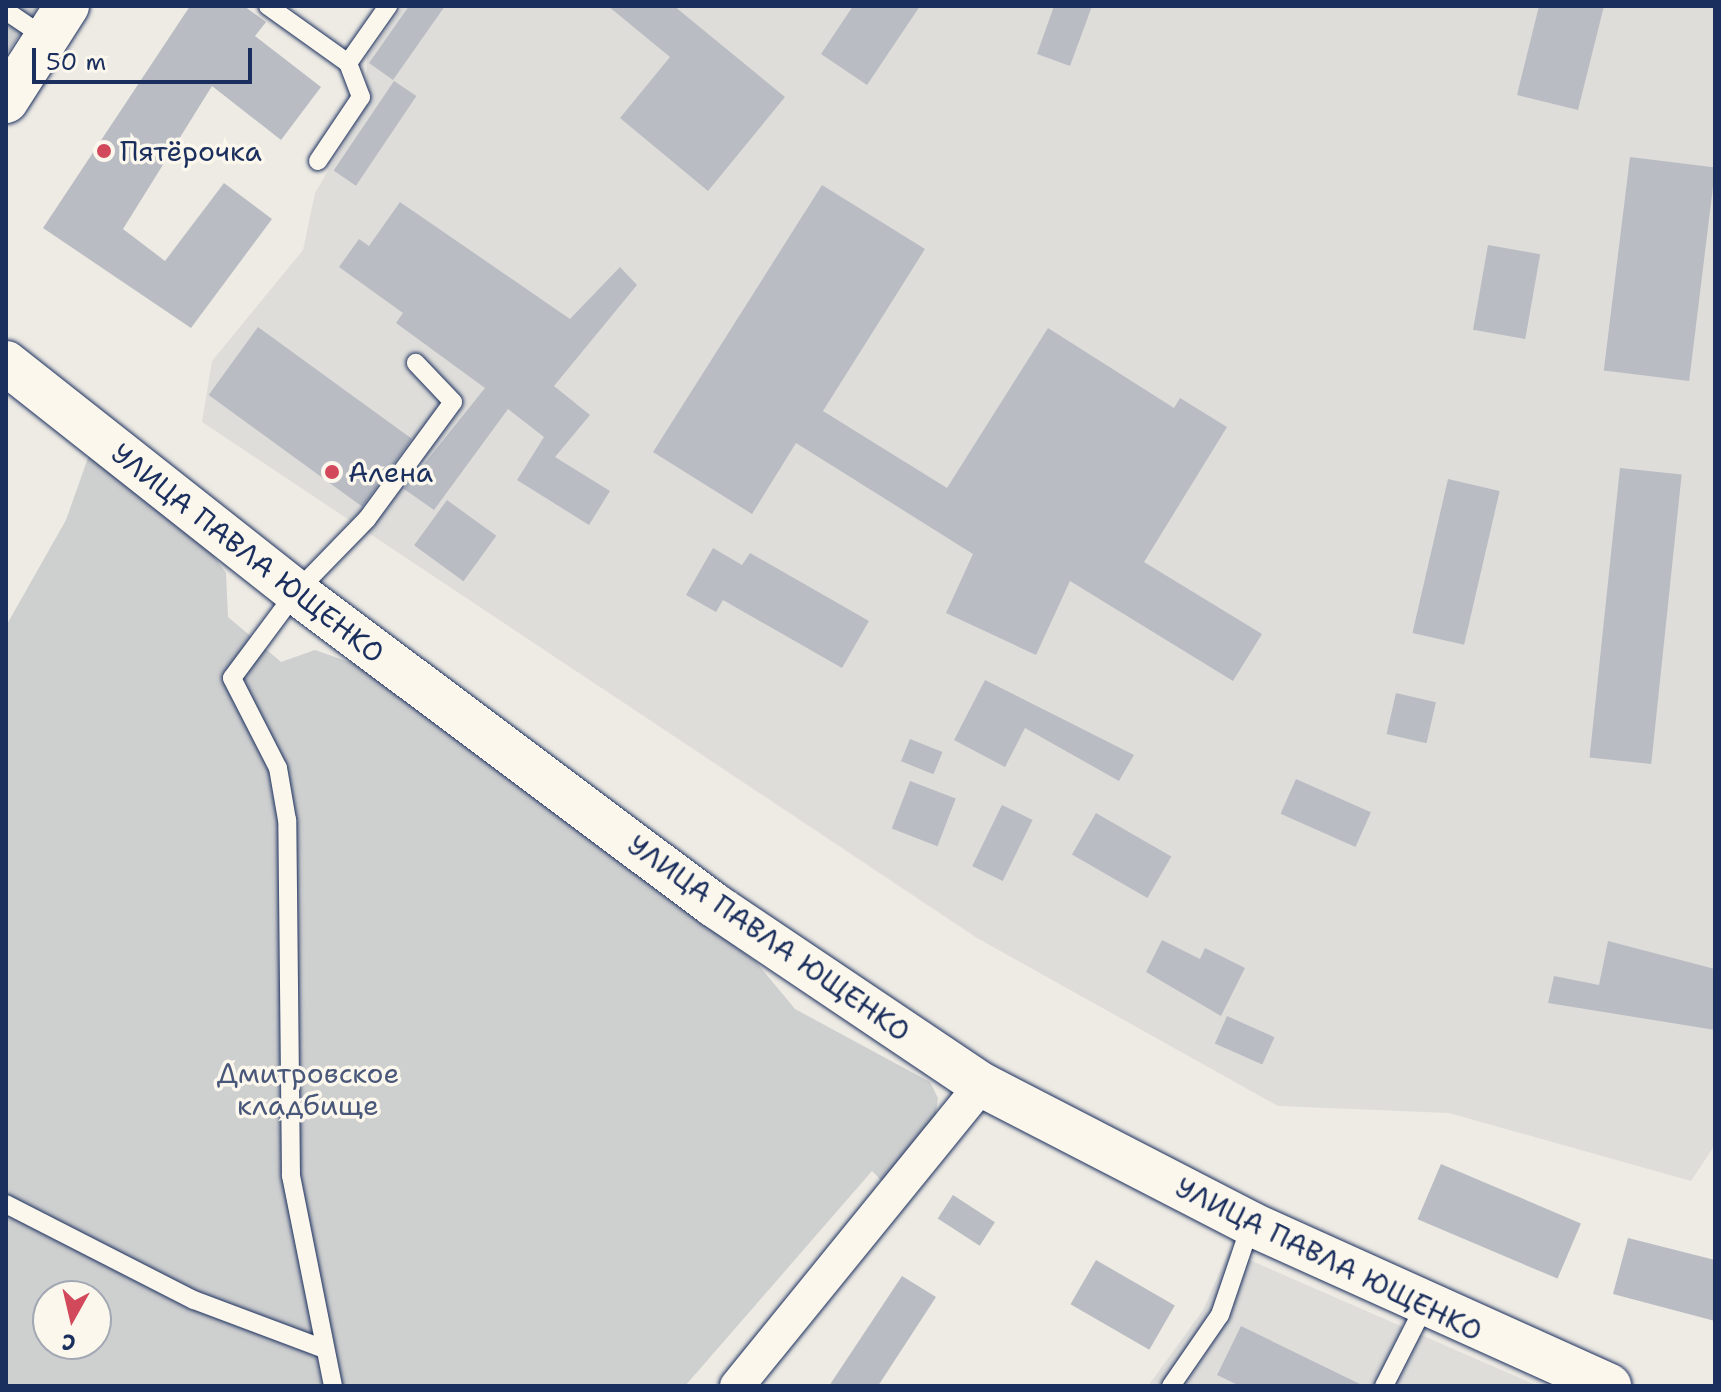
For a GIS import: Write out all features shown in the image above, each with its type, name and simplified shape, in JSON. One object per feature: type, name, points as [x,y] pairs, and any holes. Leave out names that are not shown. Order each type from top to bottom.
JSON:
[{"type":"street","points":[[6,101],[56,22]]},
{"type":"street","name":"УЛИЦА ПАВЛА ЮЩЕНКО","points":[[6,363],[296,592],[714,905],[982,1085],[1251,1224],[1424,1307],[1609,1386]]},
{"type":"street","points":[[737,1386],[982,1085]]},
{"type":"lane","points":[[268,6],[348,63],[361,97],[318,161]]},
{"type":"lane","points":[[348,63],[388,6]]},
{"type":"lane","points":[[6,11],[56,22]]},
{"type":"lane","points":[[333,1386],[322,1348],[291,1176],[287,820],[278,768],[232,678],[296,592],[367,519],[453,402],[416,363]]},
{"type":"lane","points":[[6,1204],[194,1300],[322,1348]]},
{"type":"lane","points":[[1171,1386],[1220,1315],[1251,1224]]},
{"type":"lane","points":[[1384,1386],[1424,1307]]},
{"type":"shaded area","points":[[403,6],[1715,6],[1715,1145],[1691,1181],[1449,1113],[1278,1106],[977,938],[202,422],[212,361],[303,250],[315,193],[366,106],[367,57]]},
{"type":"shaded area","points":[[1229,1251],[1538,1386],[1148,1386],[1203,1310]]},
{"type":"green space","points":[[6,6],[39,6],[6,55]]},
{"type":"green space","name":"Дмитровское кладбище","points":[[89,455],[212,554],[226,573],[228,617],[281,662],[315,650],[363,667],[756,962],[795,1009],[930,1082],[938,1098],[935,1120],[887,1186],[872,1171],[685,1386],[6,1386],[6,626],[66,520]]},
{"type":"building","points":[[190,6],[244,6],[266,22],[255,36],[321,87],[281,140],[212,86],[123,229],[165,261],[224,183],[272,219],[191,328],[43,228]]},
{"type":"building","points":[[409,6],[445,6],[393,80],[369,63]]},
{"type":"building","points":[[608,6],[674,6],[785,97],[708,191],[620,118],[670,57]]},
{"type":"building","points":[[853,6],[920,6],[867,85],[821,54]]},
{"type":"building","points":[[1054,6],[1092,6],[1070,66],[1037,54]]},
{"type":"building","points":[[1539,6],[1604,6],[1578,110],[1517,95]]},
{"type":"building","points":[[394,81],[416,96],[356,186],[334,171]]},
{"type":"building","points":[[1630,157],[1715,167],[1689,381],[1604,370]]},
{"type":"building","points":[[822,185],[925,249],[823,411],[947,488],[1048,328],[1174,408],[1180,398],[1227,427],[1144,562],[1262,634],[1233,681],[1070,581],[1036,655],[946,613],[973,554],[796,443],[752,514],[653,452]]},
{"type":"building","points":[[400,202],[570,319],[620,267],[637,285],[554,386],[590,415],[555,457],[610,491],[589,525],[517,480],[544,437],[508,409],[434,510],[404,489],[485,388],[396,323],[403,313],[339,267],[359,239],[369,246]]},
{"type":"building","points":[[1488,245],[1540,254],[1525,339],[1473,330]]},
{"type":"building","points":[[258,327],[412,439],[362,507],[209,395]]},
{"type":"building","points":[[1620,468],[1682,474],[1651,764],[1590,757]]},
{"type":"building","points":[[1448,479],[1500,491],[1464,645],[1412,633]]},
{"type":"building","points":[[447,500],[496,536],[463,581],[414,545]]},
{"type":"building","points":[[713,548],[742,565],[750,553],[869,621],[842,668],[723,600],[716,612],[686,595]]},
{"type":"building","points":[[985,680],[1134,755],[1119,781],[1025,728],[1005,767],[954,740]]},
{"type":"building","points":[[1396,693],[1436,702],[1427,743],[1387,734]]},
{"type":"building","points":[[910,739],[942,752],[933,774],[901,761]]},
{"type":"building","points":[[1296,779],[1371,812],[1355,847],[1281,814]]},
{"type":"building","points":[[910,781],[956,799],[937,846],[892,829]]},
{"type":"building","points":[[1002,805],[1033,820],[1003,881],[972,866]]},
{"type":"building","points":[[1096,813],[1171,856],[1147,898],[1072,855]]},
{"type":"building","points":[[1162,940],[1200,959],[1205,948],[1245,968],[1221,1016],[1146,972]]},
{"type":"building","points":[[1608,941],[1715,969],[1715,1030],[1548,1003],[1554,976],[1599,985]]},
{"type":"building","points":[[1227,1016],[1275,1037],[1262,1065],[1215,1043]]},
{"type":"building","points":[[1441,1164],[1581,1223],[1557,1279],[1418,1219]]},
{"type":"building","points":[[953,1195],[995,1222],[980,1246],[938,1218]]},
{"type":"building","points":[[1628,1238],[1715,1260],[1715,1321],[1613,1294]]},
{"type":"building","points":[[1096,1260],[1175,1306],[1149,1350],[1070,1304]]},
{"type":"building","points":[[902,1276],[936,1297],[878,1386],[829,1386]]},
{"type":"building","points":[[1241,1326],[1364,1386],[1240,1386],[1217,1375]]},
{"type":"place","name":"Пятёрочка","points":[[104,151]]},
{"type":"place","name":"Алена","points":[[332,472]]}]
